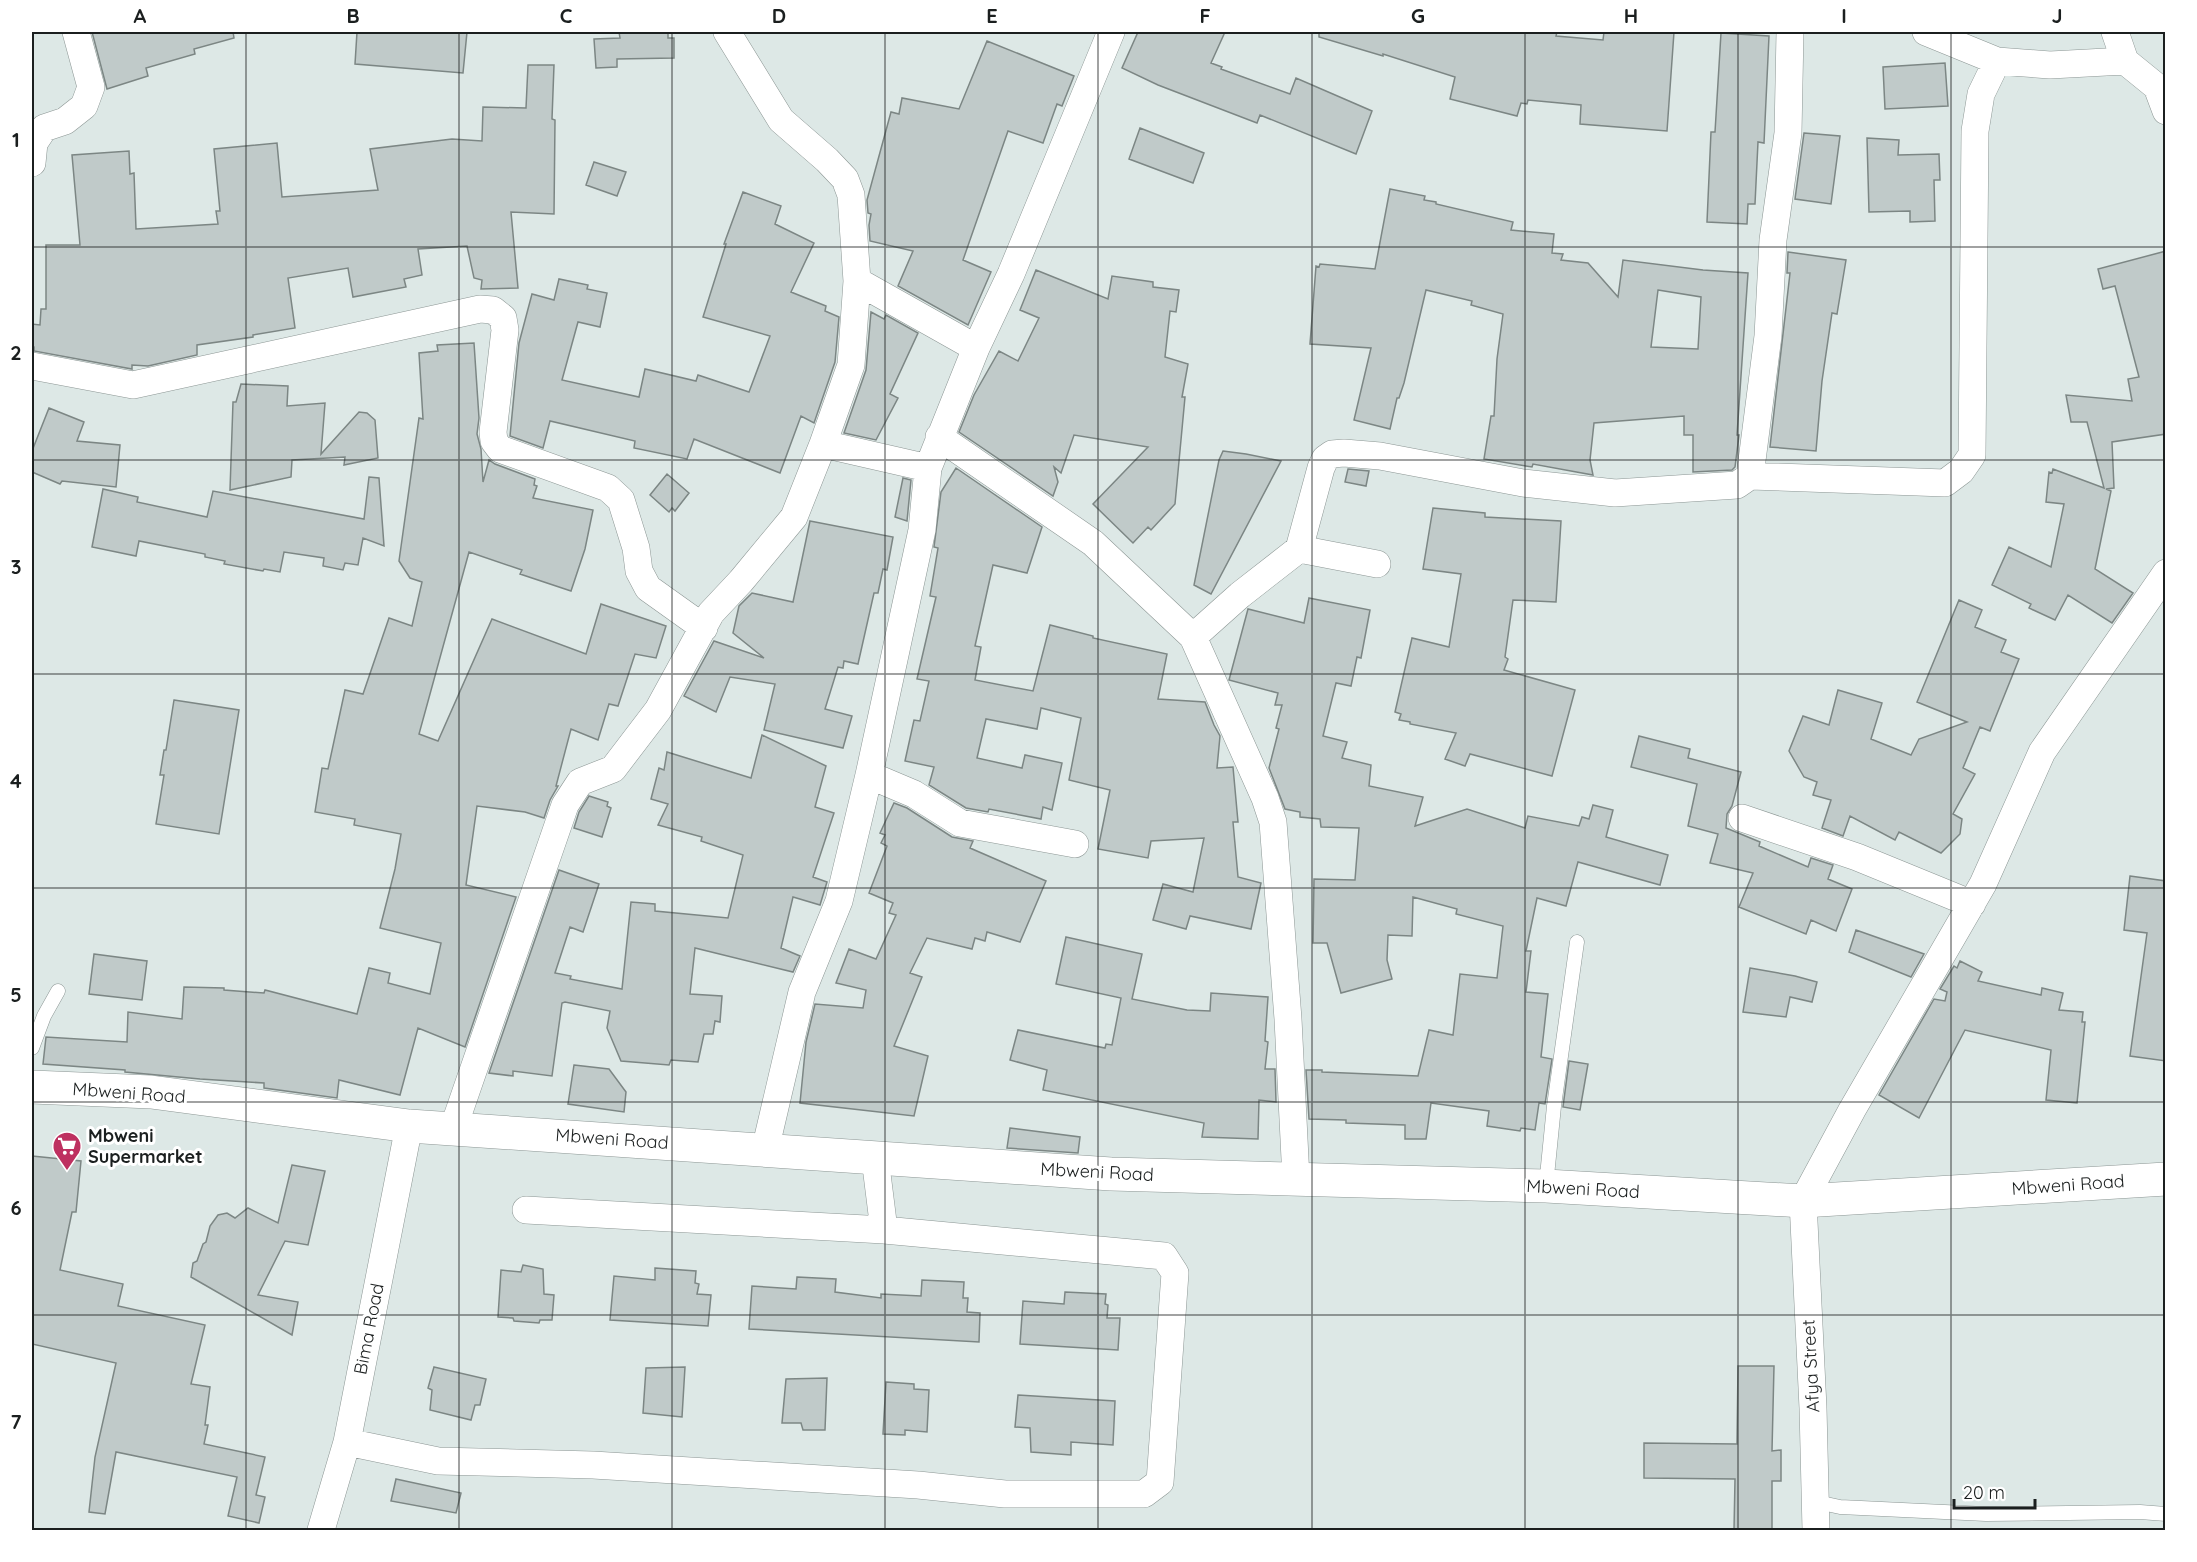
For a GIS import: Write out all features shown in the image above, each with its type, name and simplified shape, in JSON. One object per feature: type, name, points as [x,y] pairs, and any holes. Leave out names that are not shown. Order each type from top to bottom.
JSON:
[{"type":"street","points":[[32,163],[34,143],[44,128],[65,121],[84,106],[91,87],[76,32]]},
{"type":"street","points":[[453,1129],[565,805],[580,782],[613,769],[658,710],[711,613],[794,517],[823,444],[850,365],[857,281],[851,195],[845,179],[781,120],[727,32]]},
{"type":"street","points":[[765,1150],[802,992],[838,901],[869,776],[922,530],[928,468],[976,348],[1011,274],[1112,32]]},
{"type":"street","points":[[1750,476],[1768,336],[1773,240],[1788,133],[1790,32]]},
{"type":"street","points":[[1926,32],[1997,61],[2050,65],[2125,61]]},
{"type":"street","points":[[2115,32],[2125,61],[2163,92]]},
{"type":"street","points":[[1193,637],[1240,595],[1299,549],[1321,468],[1325,459],[1332,454],[1380,456],[1523,483],[1615,493],[1737,485],[1750,476],[1945,483],[1960,471],[1972,455],[1976,131],[1981,94],[1997,61]]},
{"type":"street","points":[[857,281],[976,348]]},
{"type":"street","points":[[32,366],[133,385],[480,309],[493,310],[503,318],[505,330],[493,432],[494,441],[500,449],[608,488],[621,500],[636,548],[639,571],[648,588],[704,628]]},
{"type":"street","points":[[939,437],[1093,543],[1193,637],[1265,798],[1273,822],[1288,1019],[1296,1179]]},
{"type":"street","points":[[823,444],[928,468]]},
{"type":"street","points":[[1299,549],[1377,564]]},
{"type":"street","points":[[1803,1202],[1852,1110],[1983,884],[2042,752],[2166,573]]},
{"type":"street","points":[[869,776],[914,794],[960,823],[1075,844]]},
{"type":"street","points":[[1742,818],[1857,857],[1972,904]]},
{"type":"street","name":"Mbweni Road","points":[[32,1087],[151,1092],[409,1126],[1111,1174],[1546,1186],[1803,1202],[2166,1179]]},
{"type":"street","name":"Bima Road","points":[[321,1530],[347,1442],[409,1126]]},
{"type":"street","points":[[875,1158],[884,1230]]},
{"type":"street","name":"Afya Street","points":[[1803,1202],[1816,1530]]},
{"type":"street","points":[[347,1442],[438,1461],[604,1466],[918,1485],[1005,1494],[1144,1494],[1160,1482],[1175,1273],[1164,1256],[884,1230],[526,1210]]},
{"type":"lane","points":[[1546,1186],[1554,1106],[1577,942]]},
{"type":"lane","points":[[32,1048],[44,1016],[58,991]]},
{"type":"lane","points":[[1816,1502],[1840,1507],[1986,1514],[2140,1512],[2166,1515]]},
{"type":"building","points":[[92,32],[233,32],[234,38],[194,49],[195,54],[146,68],[148,76],[107,89]]},
{"type":"building","points":[[357,32],[467,32],[463,73],[355,64]]},
{"type":"building","points":[[619,32],[668,32],[668,38],[674,38],[674,58],[617,59],[617,67],[596,68],[594,39],[620,38]]},
{"type":"building","points":[[1138,32],[1225,32],[1211,63],[1222,67],[1221,69],[1290,94],[1296,78],[1372,111],[1356,154],[1260,115],[1257,123],[1158,85],[1122,68]]},
{"type":"building","points":[[1319,32],[1557,32],[1556,36],[1603,40],[1604,32],[1674,32],[1667,131],[1580,124],[1581,105],[1528,100],[1527,104],[1521,103],[1517,116],[1450,99],[1455,77],[1319,37]]},
{"type":"building","points":[[1721,33],[1769,36],[1764,143],[1758,142],[1755,204],[1748,204],[1747,224],[1707,222],[1711,132],[1715,132]]},
{"type":"building","points":[[987,41],[1074,76],[1062,106],[1057,104],[1043,143],[1008,131],[963,260],[991,272],[968,325],[898,286],[913,251],[870,241],[871,214],[868,213],[867,200],[891,112],[899,114],[902,98],[959,109]]},
{"type":"building","points":[[1945,63],[1948,106],[1885,109],[1883,67]]},
{"type":"building","points":[[528,65],[554,65],[552,119],[555,120],[554,214],[511,212],[518,288],[481,289],[482,280],[474,278],[467,246],[418,249],[422,275],[404,279],[406,287],[353,297],[348,268],[288,278],[295,328],[197,345],[197,355],[148,366],[132,365],[132,369],[34,351],[32,324],[40,325],[41,309],[46,309],[46,245],[80,245],[72,155],[129,151],[130,174],[134,173],[136,229],[218,224],[216,211],[220,211],[214,149],[277,143],[282,197],[378,190],[370,149],[452,139],[482,141],[483,107],[526,108]]},
{"type":"building","points":[[1140,128],[1204,153],[1193,183],[1129,159]]},
{"type":"building","points":[[1804,133],[1840,136],[1831,204],[1795,199]]},
{"type":"building","points":[[1867,138],[1899,140],[1898,155],[1939,154],[1940,180],[1934,180],[1935,221],[1910,222],[1910,211],[1869,212]]},
{"type":"building","points":[[594,162],[626,172],[617,196],[586,185]]},
{"type":"building","points":[[1390,189],[1425,196],[1424,200],[1436,202],[1436,204],[1513,222],[1511,230],[1554,234],[1552,253],[1563,254],[1561,260],[1588,263],[1618,297],[1623,260],[1748,273],[1737,435],[1739,435],[1735,467],[1732,470],[1693,472],[1693,435],[1684,435],[1684,416],[1594,423],[1590,460],[1593,475],[1533,464],[1532,467],[1484,459],[1491,416],[1494,416],[1497,359],[1503,314],[1471,305],[1472,301],[1426,290],[1404,383],[1399,398],[1397,398],[1390,429],[1354,420],[1371,348],[1310,344],[1316,266],[1319,267],[1320,264],[1375,269]],"holes":[[[1658,290],[1701,297],[1698,349],[1651,347]]]},
{"type":"building","points":[[743,192],[781,206],[775,224],[814,243],[791,292],[826,306],[825,311],[839,317],[835,362],[814,423],[801,416],[780,473],[694,439],[687,459],[634,448],[635,441],[550,421],[543,448],[510,436],[519,343],[532,294],[554,300],[559,279],[588,285],[587,289],[607,293],[600,327],[578,322],[562,380],[639,397],[645,369],[696,381],[698,375],[749,392],[770,336],[703,317],[726,244],[724,244]]},
{"type":"building","points":[[2166,251],[2166,434],[2112,442],[2114,488],[2106,489],[2111,491],[2095,569],[2133,593],[2112,623],[2068,595],[2055,620],[2029,608],[2031,604],[1992,585],[2009,547],[2051,567],[2064,504],[2046,502],[2049,472],[2052,473],[2053,469],[2104,488],[2087,422],[2071,422],[2066,395],[2132,401],[2128,379],[2139,377],[2115,286],[2103,289],[2098,269]]},
{"type":"building","points":[[1788,252],[1846,260],[1837,314],[1832,313],[1822,381],[1816,451],[1770,447],[1790,273],[1787,273]]},
{"type":"building","points":[[1036,270],[1108,299],[1112,276],[1153,282],[1153,287],[1179,290],[1176,312],[1170,311],[1165,357],[1188,364],[1182,397],[1185,397],[1175,504],[1151,530],[1148,527],[1133,543],[1093,504],[1148,447],[1074,435],[1061,473],[1054,467],[1058,482],[1053,496],[959,432],[974,395],[999,351],[1018,361],[1039,318],[1020,310]]},
{"type":"building","points":[[871,312],[884,319],[886,315],[918,333],[890,394],[898,398],[876,440],[844,433],[866,370]]},
{"type":"building","points":[[474,343],[479,418],[477,434],[481,449],[483,482],[489,460],[535,479],[534,485],[537,486],[533,498],[593,510],[585,549],[571,591],[520,574],[522,570],[469,552],[419,734],[438,741],[492,619],[586,654],[601,604],[666,626],[656,658],[635,654],[618,706],[609,704],[598,740],[571,729],[556,786],[558,786],[544,818],[525,812],[477,806],[466,885],[516,897],[465,1047],[418,1028],[400,1095],[339,1080],[337,1098],[264,1088],[264,1083],[43,1064],[46,1037],[127,1042],[128,1012],[182,1019],[184,987],[224,988],[224,990],[264,993],[265,990],[357,1014],[369,968],[390,973],[388,983],[430,994],[441,943],[380,928],[401,834],[354,825],[355,819],[315,812],[322,768],[328,769],[345,690],[363,694],[389,618],[412,626],[422,582],[410,578],[399,561],[419,418],[423,419],[419,353],[438,351],[437,345]]},
{"type":"building","points":[[241,384],[288,386],[287,406],[325,403],[321,454],[359,412],[367,413],[375,420],[378,458],[344,465],[345,457],[292,460],[291,477],[230,490],[233,402],[236,402]]},
{"type":"building","points":[[49,408],[84,422],[77,441],[120,445],[116,487],[62,481],[60,484],[32,472],[32,451]]},
{"type":"building","points":[[1223,451],[1281,461],[1211,594],[1194,585],[1219,460]]},
{"type":"building","points":[[956,468],[1042,527],[1027,573],[993,565],[975,646],[981,647],[975,680],[1033,691],[1050,625],[1093,636],[1093,638],[1167,654],[1158,699],[1205,702],[1220,736],[1217,768],[1233,767],[1238,822],[1233,822],[1238,877],[1261,883],[1251,929],[1190,916],[1186,929],[1153,920],[1163,884],[1193,892],[1204,838],[1151,841],[1148,858],[1098,849],[1110,790],[1069,780],[1081,718],[1041,708],[1037,729],[986,719],[977,758],[1022,768],[1025,755],[1062,763],[1052,810],[1043,807],[1041,819],[989,809],[988,812],[966,808],[929,785],[934,767],[905,761],[914,720],[920,721],[929,681],[917,679],[936,597],[930,596],[938,548],[934,547],[941,492]]},
{"type":"building","points":[[1348,469],[1369,471],[1366,486],[1345,482]]},
{"type":"building","points":[[667,474],[689,493],[675,511],[672,508],[669,512],[650,495]]},
{"type":"building","points":[[369,477],[379,478],[384,546],[363,538],[358,565],[345,563],[343,570],[323,566],[324,558],[284,552],[280,572],[224,564],[225,561],[205,557],[205,554],[139,541],[136,556],[92,547],[103,489],[138,497],[137,502],[207,517],[213,491],[364,519]]},
{"type":"building","points":[[903,478],[911,480],[907,521],[895,517]]},
{"type":"building","points":[[1433,508],[1485,513],[1485,517],[1561,521],[1556,602],[1513,600],[1505,657],[1508,659],[1504,670],[1575,690],[1552,776],[1470,754],[1465,766],[1445,759],[1456,733],[1410,724],[1410,722],[1399,720],[1401,714],[1395,712],[1412,638],[1449,647],[1461,574],[1423,569]]},
{"type":"building","points":[[810,521],[893,537],[887,570],[883,569],[878,593],[874,593],[858,664],[844,661],[843,668],[838,667],[825,709],[852,716],[843,748],[764,730],[775,684],[730,677],[716,712],[684,696],[714,641],[764,658],[733,633],[739,606],[752,593],[793,602]]},
{"type":"building","points":[[1309,598],[1370,610],[1361,658],[1357,657],[1351,686],[1336,683],[1323,736],[1347,742],[1342,758],[1371,765],[1369,786],[1423,797],[1415,826],[1467,809],[1525,828],[1528,816],[1579,826],[1582,817],[1589,819],[1593,805],[1613,810],[1606,837],[1668,855],[1660,885],[1578,862],[1566,906],[1537,898],[1526,951],[1531,951],[1526,992],[1548,994],[1541,1057],[1552,1059],[1545,1104],[1539,1103],[1535,1130],[1521,1128],[1520,1131],[1487,1126],[1489,1111],[1431,1103],[1426,1139],[1405,1139],[1405,1125],[1309,1119],[1306,1070],[1418,1076],[1429,1030],[1453,1035],[1460,974],[1497,978],[1503,926],[1456,914],[1457,909],[1413,897],[1412,936],[1388,935],[1387,960],[1392,979],[1341,993],[1327,943],[1313,943],[1314,879],[1355,880],[1359,828],[1321,827],[1320,819],[1300,817],[1300,812],[1285,809],[1269,768],[1279,729],[1276,728],[1282,705],[1275,705],[1278,693],[1229,680],[1248,609],[1304,623]]},
{"type":"building","points":[[1959,600],[1982,610],[1975,627],[2006,640],[2001,652],[2019,659],[1990,731],[1980,727],[1963,768],[1975,774],[1953,814],[1962,819],[1960,834],[1941,853],[1899,832],[1895,840],[1850,816],[1843,836],[1822,828],[1831,800],[1813,795],[1817,782],[1804,777],[1789,751],[1803,716],[1829,725],[1838,690],[1882,703],[1871,739],[1911,755],[1919,739],[1967,722],[1917,702]]},
{"type":"building","points":[[174,700],[239,710],[219,834],[156,824],[164,775],[160,775]]},
{"type":"building","points":[[762,735],[826,766],[815,807],[834,813],[813,877],[827,882],[820,905],[793,897],[781,948],[800,956],[793,972],[695,948],[690,994],[722,996],[720,1022],[715,1021],[713,1034],[704,1034],[698,1062],[671,1060],[669,1065],[621,1061],[607,1028],[610,1011],[565,1002],[562,1003],[552,1076],[513,1071],[513,1076],[489,1073],[559,870],[599,884],[583,932],[570,927],[555,973],[571,976],[570,979],[622,989],[631,902],[655,904],[655,911],[728,918],[743,855],[701,841],[702,837],[658,825],[668,804],[651,799],[659,768],[664,770],[667,752],[751,778]]},
{"type":"building","points":[[1639,736],[1690,749],[1688,758],[1741,772],[1732,806],[1727,814],[1726,828],[1760,842],[1759,846],[1808,867],[1811,858],[1833,865],[1828,879],[1852,889],[1836,931],[1811,920],[1806,934],[1739,907],[1753,873],[1710,863],[1718,834],[1688,826],[1697,784],[1631,767]]},
{"type":"building","points":[[589,796],[608,802],[607,806],[611,808],[602,837],[574,828],[579,812]]},
{"type":"building","points":[[894,803],[907,808],[952,837],[973,841],[970,848],[1046,881],[1020,942],[987,932],[985,941],[975,938],[972,949],[927,938],[910,973],[922,977],[894,1046],[928,1056],[914,1116],[800,1103],[806,1042],[815,1004],[863,1008],[866,990],[836,983],[849,949],[876,959],[896,915],[889,913],[893,903],[869,893],[887,846],[881,843],[885,835],[880,833]]},
{"type":"building","points":[[2130,876],[2166,881],[2166,1061],[2130,1056],[2147,933],[2124,930]]},
{"type":"building","points":[[1856,930],[1924,954],[1911,977],[1849,952]]},
{"type":"building","points":[[1066,937],[1142,954],[1132,999],[1187,1010],[1210,1011],[1211,993],[1268,997],[1265,1041],[1268,1042],[1265,1069],[1275,1069],[1276,1102],[1259,1100],[1258,1139],[1202,1137],[1204,1123],[1043,1090],[1047,1070],[1010,1060],[1018,1030],[1105,1048],[1106,1044],[1112,1045],[1121,998],[1056,984]]},
{"type":"building","points":[[94,954],[147,961],[142,1000],[89,994]]},
{"type":"building","points":[[1960,961],[1982,972],[1978,981],[2041,995],[2042,988],[2063,993],[2059,1010],[2083,1012],[2082,1022],[2085,1022],[2077,1103],[2046,1100],[2051,1050],[1965,1030],[1919,1118],[1879,1095],[1934,999],[1945,1001],[1947,992],[1940,989],[1954,966],[1957,968]]},
{"type":"building","points":[[1750,968],[1817,982],[1812,1002],[1790,997],[1786,1017],[1743,1012]]},
{"type":"building","points":[[1569,1061],[1588,1064],[1580,1110],[1563,1107]]},
{"type":"building","points":[[574,1065],[609,1069],[626,1092],[624,1112],[568,1104]]},
{"type":"building","points":[[1010,1128],[1080,1137],[1078,1153],[1007,1148]]},
{"type":"building","points":[[32,1156],[81,1161],[76,1212],[72,1212],[60,1270],[123,1284],[118,1306],[205,1325],[191,1384],[210,1387],[205,1425],[208,1425],[204,1444],[265,1457],[256,1495],[265,1497],[259,1523],[228,1516],[237,1477],[116,1452],[105,1514],[89,1512],[95,1457],[116,1363],[32,1344]]},
{"type":"building","points":[[292,1165],[325,1171],[308,1245],[285,1241],[258,1295],[298,1302],[292,1335],[191,1277],[193,1263],[197,1261],[203,1244],[206,1242],[210,1226],[218,1215],[227,1213],[235,1218],[248,1208],[278,1223]]},
{"type":"building","points":[[523,1265],[543,1269],[544,1294],[554,1295],[552,1320],[540,1320],[539,1323],[498,1317],[501,1270],[521,1272]]},
{"type":"building","points":[[655,1268],[696,1271],[695,1283],[699,1284],[697,1294],[711,1295],[708,1326],[610,1320],[614,1276],[655,1280]]},
{"type":"building","points":[[797,1277],[836,1279],[835,1292],[881,1298],[881,1294],[921,1296],[922,1280],[964,1282],[963,1298],[968,1298],[967,1312],[980,1313],[979,1342],[749,1329],[752,1286],[796,1289]]},
{"type":"building","points":[[1065,1292],[1106,1294],[1107,1318],[1120,1318],[1118,1350],[1020,1344],[1023,1301],[1064,1304]]},
{"type":"building","points":[[1738,1366],[1774,1366],[1772,1451],[1781,1450],[1781,1481],[1772,1481],[1772,1530],[1734,1530],[1735,1479],[1644,1478],[1644,1443],[1737,1444]]},
{"type":"building","points":[[434,1367],[486,1379],[480,1405],[475,1405],[471,1420],[430,1410],[432,1390],[428,1388]]},
{"type":"building","points":[[685,1367],[682,1417],[643,1413],[646,1368]]},
{"type":"building","points":[[827,1378],[825,1430],[803,1430],[801,1423],[782,1423],[786,1379]]},
{"type":"building","points":[[886,1382],[914,1384],[914,1389],[929,1390],[927,1432],[905,1430],[905,1435],[883,1434]]},
{"type":"building","points":[[1018,1395],[1115,1401],[1113,1445],[1071,1442],[1071,1455],[1031,1452],[1030,1428],[1015,1427]]},
{"type":"building","points":[[396,1479],[461,1493],[456,1513],[391,1501]]},
{"type":"place","name":"Mbweni Supermarket","points":[[67,1172]]}]
